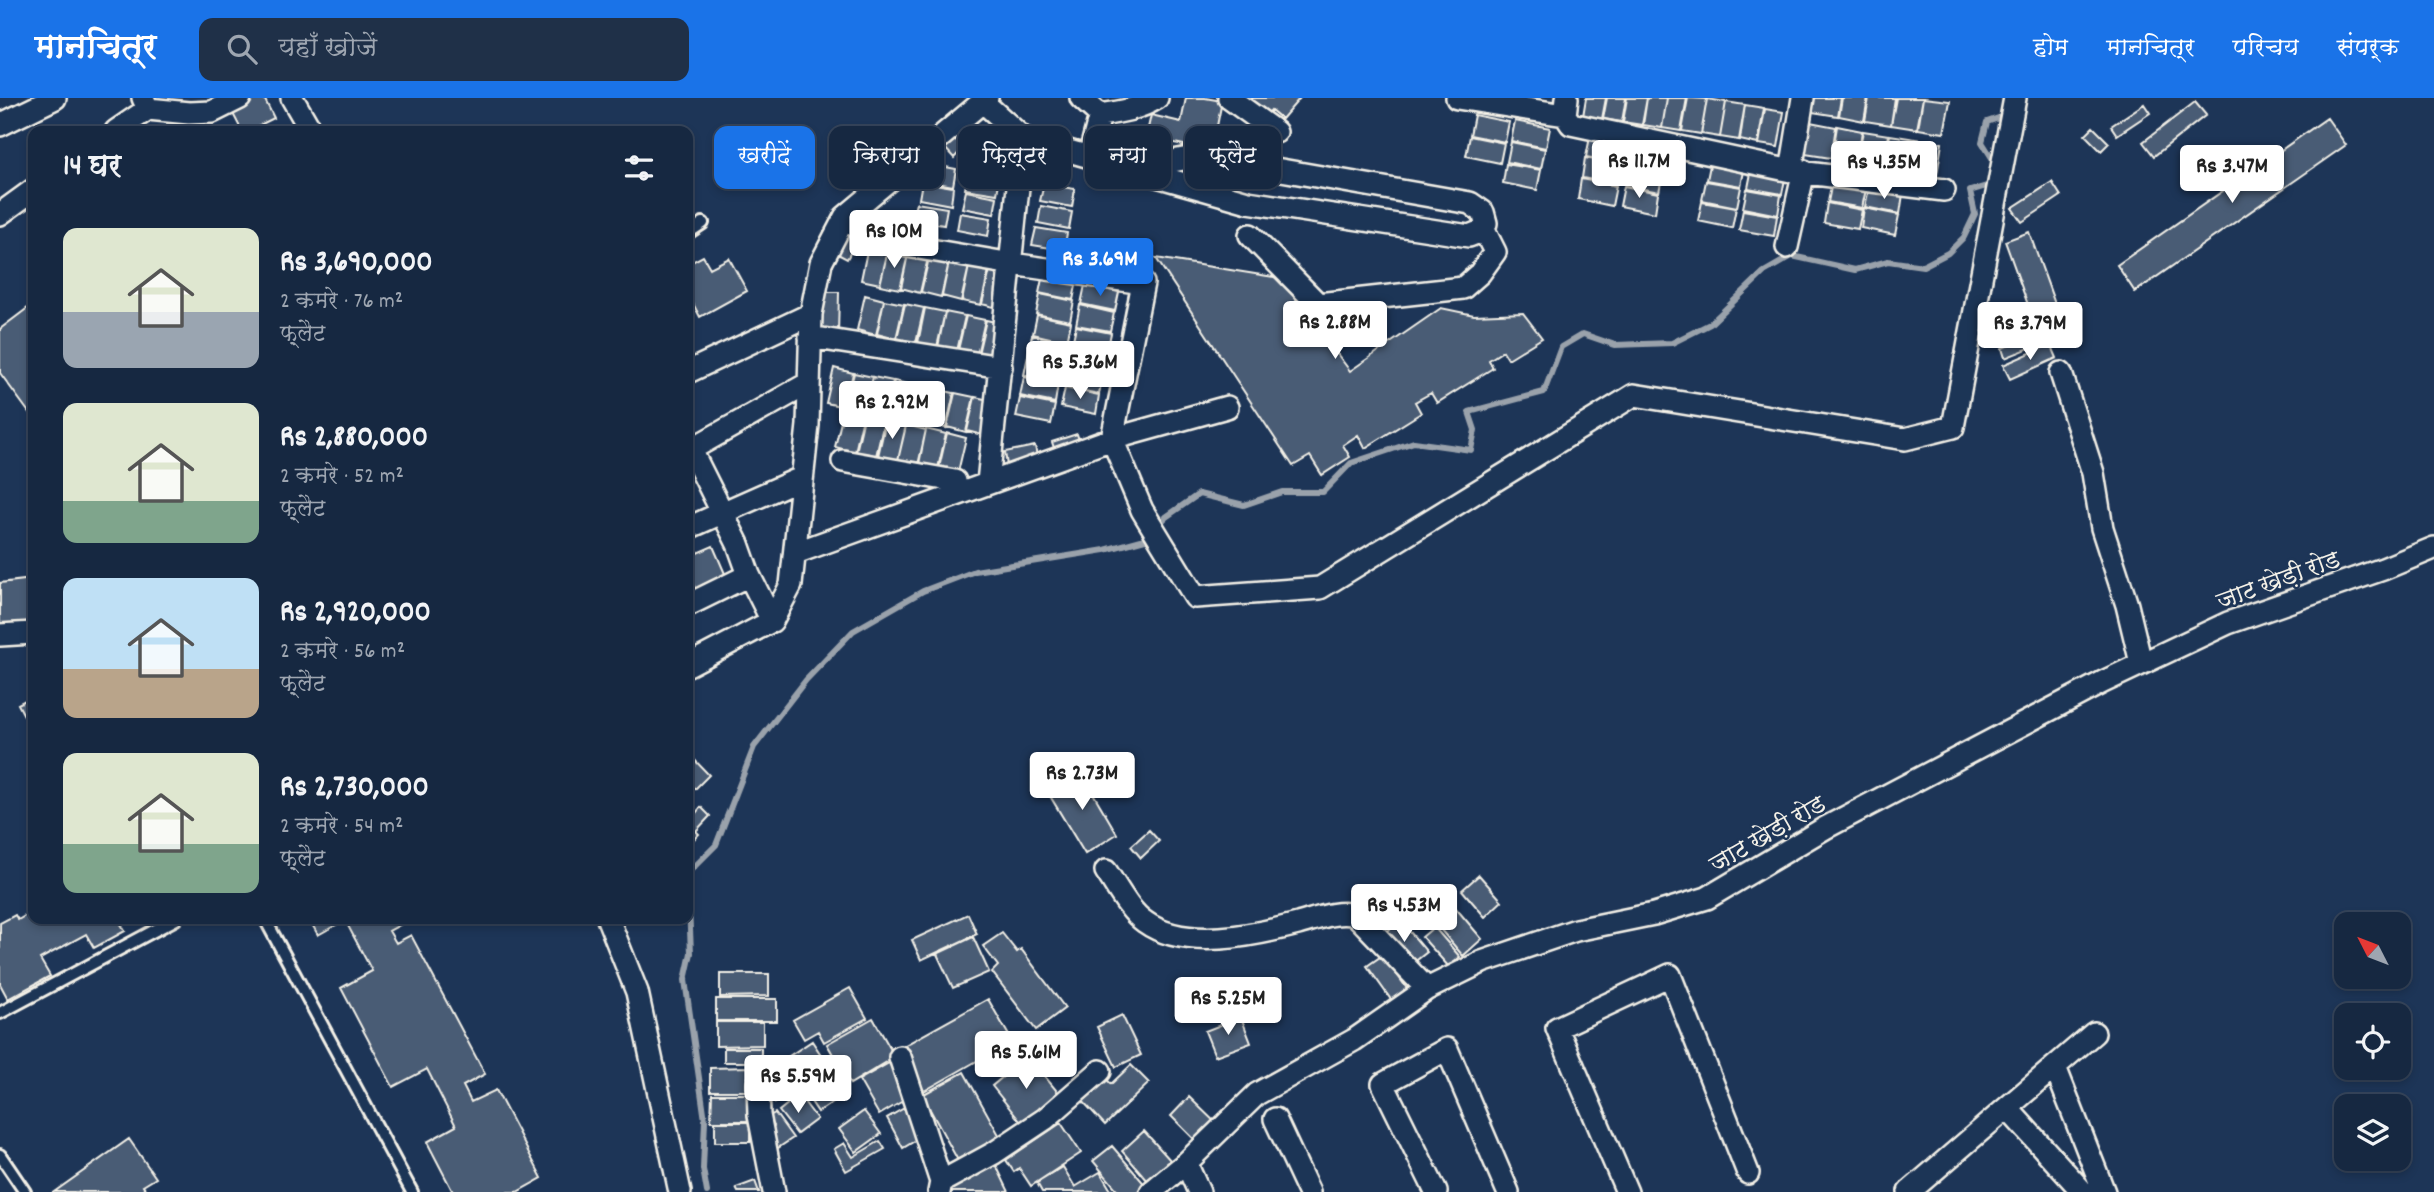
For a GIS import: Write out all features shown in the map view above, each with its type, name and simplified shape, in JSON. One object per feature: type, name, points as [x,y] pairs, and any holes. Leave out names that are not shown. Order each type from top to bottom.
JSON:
[{"type":"street","points":[[0,125],[55,98]]},
{"type":"street","points":[[121,126],[145,104],[189,113],[213,114],[240,98]]},
{"type":"street","points":[[292,98],[308,126]]},
{"type":"street","points":[[1080,98],[1100,115]]},
{"type":"street","points":[[1100,115],[1137,107],[1157,98]]},
{"type":"street","points":[[1228,98],[1268,126]]},
{"type":"street","points":[[1458,98],[1566,107],[1571,124],[1798,171],[1944,190]]},
{"type":"street","points":[[1787,247],[1798,171],[1803,98]]},
{"type":"street","points":[[845,217],[872,240],[1143,283],[1112,439],[1142,510],[1195,597],[1320,588],[1634,395],[1905,439],[1954,427],[2015,98]]},
{"type":"street","points":[[693,662],[772,621],[792,585],[808,425],[811,314],[821,263],[845,217],[985,100],[1011,126]]},
{"type":"street","points":[[1097,126],[1100,115]]},
{"type":"street","points":[[1171,161],[1194,157],[1227,160],[1470,203],[1483,212],[1486,223],[1484,230],[1495,253],[1480,273],[1463,288],[1318,304],[1251,234]]},
{"type":"street","points":[[1171,180],[1248,202],[1469,236],[1484,230]]},
{"type":"street","points":[[988,483],[1019,189]]},
{"type":"street","points":[[0,214],[28,194]]},
{"type":"street","points":[[693,370],[811,314]]},
{"type":"street","points":[[810,337],[1001,367]]},
{"type":"street","points":[[2061,373],[2093,473],[2102,528],[2127,605],[2141,663]]},
{"type":"street","points":[[693,446],[809,383]]},
{"type":"street","points":[[794,553],[1112,439],[1227,407]]},
{"type":"street","points":[[693,456],[738,544],[748,575],[772,621]]},
{"type":"street","points":[[843,461],[955,481]]},
{"type":"street","points":[[919,476],[941,500]]},
{"type":"street","points":[[693,526],[801,478]]},
{"type":"street","name":"जाट खेड़ी रोड","points":[[1151,1192],[1186,1163],[1257,1094],[1354,1040],[1427,989],[1482,962],[1576,930],[1654,914],[1707,898],[1850,815],[2008,730],[2141,663],[2228,623],[2383,569],[2434,548]]},
{"type":"street","points":[[693,602],[748,575]]},
{"type":"street","points":[[0,635],[28,633]]},
{"type":"street","points":[[1106,871],[1145,922],[1164,931],[1200,940],[1273,930],[1338,914],[1356,915],[1427,989]]},
{"type":"street","points":[[610,924],[637,992],[680,1192]]},
{"type":"street","points":[[1626,1192],[1557,1028],[1670,975],[1748,1173]]},
{"type":"street","points":[[1917,1189],[2094,1033]]},
{"type":"street","points":[[1436,1192],[1383,1084],[1447,1049],[1508,1192]]},
{"type":"street","points":[[900,1057],[940,1187],[1045,1119],[1100,1070]]},
{"type":"street","points":[[2055,1067],[2104,1192]]},
{"type":"street","points":[[758,1084],[759,1115],[774,1192]]},
{"type":"street","points":[[2007,1108],[2084,1192]]},
{"type":"street","points":[[1275,1119],[1309,1192]]},
{"type":"street","points":[[1186,1163],[1199,1192]]},
{"type":"lane","points":[[693,230],[703,223]]},
{"type":"lane","points":[[0,1013],[167,924]]},
{"type":"lane","points":[[268,924],[412,1192]]},
{"type":"lane","points":[[0,1156],[25,1192]]},
{"type":"building","points":[[249,98],[264,98],[274,118],[258,126],[239,126],[230,108]]},
{"type":"building","points":[[1186,98],[1222,101],[1217,126],[1185,126],[1185,145],[1171,142],[1171,126],[1148,126],[1151,115],[1181,122]]},
{"type":"building","points":[[1238,98],[1300,98],[1282,119],[1271,110],[1263,119]]},
{"type":"building","points":[[1586,98],[1606,98],[1602,119],[1583,116]]},
{"type":"building","points":[[1607,98],[1626,98],[1622,122],[1603,119]]},
{"type":"building","points":[[1627,98],[1647,98],[1642,125],[1623,122]]},
{"type":"building","points":[[1647,98],[1667,98],[1662,128],[1643,125]]},
{"type":"building","points":[[1667,98],[1687,98],[1681,131],[1662,128]]},
{"type":"building","points":[[1688,98],[1707,99],[1701,134],[1682,131]]},
{"type":"building","points":[[1814,98],[1841,98],[1838,116],[1812,112]]},
{"type":"building","points":[[1842,98],[1868,98],[1864,121],[1839,116]]},
{"type":"building","points":[[1869,98],[1895,98],[1891,125],[1865,121]]},
{"type":"building","points":[[1896,98],[1923,98],[1917,129],[1891,125]]},
{"type":"building","points":[[1923,98],[1950,101],[1944,133],[1918,129]]},
{"type":"building","points":[[1707,99],[1726,102],[1720,137],[1701,134]]},
{"type":"building","points":[[1726,102],[1745,105],[1739,140],[1720,137]]},
{"type":"building","points":[[2195,102],[2206,115],[2154,156],[2143,142]]},
{"type":"building","points":[[2144,104],[2150,113],[2117,135],[2111,126]]},
{"type":"building","points":[[1745,105],[1764,108],[1758,144],[1740,140]]},
{"type":"building","points":[[1765,109],[1784,112],[1778,147],[1759,144]]},
{"type":"building","points":[[1474,115],[1509,122],[1505,142],[1470,135]]},
{"type":"building","points":[[2327,118],[2346,145],[2135,292],[2117,265]]},
{"type":"building","points":[[1515,121],[1550,128],[1546,148],[1511,141]]},
{"type":"building","points":[[1810,122],[1836,127],[1831,158],[1805,154]]},
{"type":"building","points":[[1837,126],[1862,131],[1857,162],[1832,158]]},
{"type":"building","points":[[2093,127],[2109,143],[2101,151],[2085,135]]},
{"type":"building","points":[[1863,131],[1889,135],[1883,167],[1857,162]]},
{"type":"building","points":[[958,133],[958,154],[954,158],[944,147]]},
{"type":"building","points":[[1890,135],[1916,139],[1910,171],[1884,167]]},
{"type":"building","points":[[1470,136],[1504,143],[1500,163],[1466,156]]},
{"type":"building","points":[[1590,137],[1624,144],[1621,163],[1586,157]]},
{"type":"building","points":[[1916,139],[1942,143],[1937,175],[1911,171]]},
{"type":"building","points":[[1511,142],[1545,149],[1541,169],[1507,162]]},
{"type":"building","points":[[1633,145],[1667,151],[1664,171],[1629,165]]},
{"type":"building","points":[[1585,158],[1620,165],[1616,184],[1582,178]]},
{"type":"building","points":[[1711,160],[1745,166],[1741,186],[1707,180]]},
{"type":"building","points":[[1506,164],[1541,170],[1537,190],[1503,183]]},
{"type":"building","points":[[1629,165],[1663,172],[1659,192],[1625,185]]},
{"type":"building","points":[[944,167],[956,169],[953,186],[944,184]]},
{"type":"building","points":[[1752,168],[1786,174],[1782,194],[1748,188]]},
{"type":"building","points":[[1581,179],[1616,186],[1612,206],[1578,199]]},
{"type":"building","points":[[1706,181],[1741,187],[1737,207],[1702,200]]},
{"type":"building","points":[[1832,182],[1866,189],[1862,208],[1828,202]]},
{"type":"building","points":[[2052,182],[2061,196],[2022,222],[2012,208]]},
{"type":"building","points":[[1624,186],[1658,193],[1655,213],[1620,206]]},
{"type":"building","points":[[953,187],[951,205],[919,199],[921,189]]},
{"type":"building","points":[[1869,188],[1903,194],[1900,214],[1865,207]]},
{"type":"building","points":[[965,189],[998,189],[997,194]]},
{"type":"building","points":[[1043,189],[1075,189],[1072,207],[1040,201]]},
{"type":"building","points":[[1747,189],[1781,195],[1778,215],[1743,208]]},
{"type":"building","points":[[966,191],[997,197],[994,214],[962,208]]},
{"type":"building","points":[[1702,202],[1736,208],[1732,228],[1698,221]]},
{"type":"building","points":[[916,203],[947,208],[944,225],[912,220]]},
{"type":"building","points":[[1827,203],[1862,210],[1858,229],[1824,223]]},
{"type":"building","points":[[1041,206],[1072,212],[1069,229],[1038,223]]},
{"type":"building","points":[[1864,208],[1899,215],[1895,235],[1861,228]]},
{"type":"building","points":[[1743,210],[1777,216],[1774,236],[1739,230]]},
{"type":"building","points":[[960,213],[991,218],[988,236],[957,230]]},
{"type":"building","points":[[848,224],[862,232],[847,259],[832,251]]},
{"type":"building","points":[[1036,228],[1067,233],[1064,250],[1032,245]]},
{"type":"building","points":[[2029,232],[2060,318],[2036,327],[2005,241]]},
{"type":"building","points":[[868,246],[888,250],[880,284],[861,280]]},
{"type":"building","points":[[888,250],[908,254],[900,289],[880,285]]},
{"type":"building","points":[[908,254],[928,258],[920,293],[901,288]]},
{"type":"building","points":[[703,256],[710,268],[729,258],[747,291],[700,317],[693,304],[693,261]]},
{"type":"building","points":[[929,258],[949,262],[941,297],[921,292]]},
{"type":"building","points":[[1156,258],[1280,278],[1350,371],[1441,308],[1474,315],[1523,313],[1542,338],[1508,359],[1503,351],[1489,360],[1493,368],[1437,403],[1431,393],[1415,402],[1421,413],[1365,448],[1358,435],[1343,445],[1350,457],[1322,475],[1310,456],[1293,466]]},
{"type":"building","points":[[949,262],[969,266],[961,301],[942,296]]},
{"type":"building","points":[[969,266],[989,270],[981,305],[962,301]]},
{"type":"building","points":[[990,270],[1009,274],[1001,309],[982,304]]},
{"type":"building","points":[[1043,274],[1077,281],[1073,300],[1039,293]]},
{"type":"building","points":[[1085,285],[1119,292],[1115,311],[1081,304]]},
{"type":"building","points":[[819,292],[839,292],[838,335],[819,335]]},
{"type":"building","points":[[1040,294],[1074,301],[1070,321],[1036,314]]},
{"type":"building","points":[[865,295],[884,300],[876,335],[857,330]]},
{"type":"building","points":[[884,300],[904,304],[896,339],[877,334]]},
{"type":"building","points":[[905,304],[924,308],[916,343],[897,338]]},
{"type":"building","points":[[1080,305],[1114,313],[1110,331],[1076,325]]},
{"type":"building","points":[[28,308],[28,411],[0,373],[0,329]]},
{"type":"building","points":[[925,308],[945,312],[937,347],[918,343]]},
{"type":"building","points":[[945,312],[965,316],[957,351],[938,347]]},
{"type":"building","points":[[1037,315],[1071,322],[1067,342],[1033,334]]},
{"type":"building","points":[[966,316],[985,320],[977,355],[958,350]]},
{"type":"building","points":[[986,320],[1005,324],[997,359],[978,354]]},
{"type":"building","points":[[1076,326],[1111,333],[1107,352],[1072,345]]},
{"type":"building","points":[[2049,330],[2052,339],[2005,358],[2002,348]]},
{"type":"building","points":[[1032,335],[1066,342],[1062,362],[1028,355]]},
{"type":"building","points":[[2051,344],[2057,358],[2010,379],[2003,365]]},
{"type":"building","points":[[1073,347],[1107,354],[1103,373],[1069,366]]},
{"type":"building","points":[[1028,356],[1062,363],[1058,382],[1024,375]]},
{"type":"building","points":[[1069,367],[1103,374],[1099,394],[1065,387]]},
{"type":"building","points":[[834,368],[853,373],[845,407],[826,403]]},
{"type":"building","points":[[854,373],[873,377],[865,411],[846,407]]},
{"type":"building","points":[[873,377],[893,381],[885,416],[865,411]]},
{"type":"building","points":[[1024,377],[1058,384],[1055,403],[1020,396]]},
{"type":"building","points":[[894,381],[913,385],[905,420],[886,415]]},
{"type":"building","points":[[914,385],[934,389],[926,424],[906,419]]},
{"type":"building","points":[[1065,388],[1099,395],[1096,414],[1061,407]]},
{"type":"building","points":[[935,389],[954,393],[946,428],[927,424]]},
{"type":"building","points":[[955,393],[974,397],[966,432],[947,427]]},
{"type":"building","points":[[975,397],[994,401],[986,436],[967,431]]},
{"type":"building","points":[[1020,398],[1055,405],[1051,424],[1016,417]]},
{"type":"building","points":[[843,413],[863,417],[855,452],[835,447]]},
{"type":"building","points":[[864,418],[884,422],[876,456],[856,452]]},
{"type":"building","points":[[886,421],[906,426],[898,460],[878,456]]},
{"type":"building","points":[[906,425],[926,430],[918,465],[898,460]]},
{"type":"building","points":[[926,429],[946,434],[938,468],[919,464]]},
{"type":"building","points":[[947,433],[966,438],[958,472],[939,468]]},
{"type":"building","points":[[1077,434],[1081,446],[1056,454],[1052,442]]},
{"type":"building","points":[[1035,446],[1038,461],[1007,466],[1005,452]]},
{"type":"building","points":[[713,546],[726,576],[695,589],[693,555]]},
{"type":"building","points":[[28,580],[28,624],[0,627],[0,583]]},
{"type":"building","points":[[28,699],[28,723],[18,704]]},
{"type":"building","points":[[693,758],[709,775],[695,789],[693,787]]},
{"type":"building","points":[[1080,771],[1117,834],[1085,854],[1047,791]]},
{"type":"building","points":[[701,807],[710,816],[696,831],[699,834],[693,840],[693,816]]},
{"type":"building","points":[[1149,830],[1159,841],[1141,858],[1131,846]]},
{"type":"building","points":[[1479,875],[1502,901],[1485,917],[1462,890]]},
{"type":"building","points":[[1448,899],[1482,939],[1463,956],[1429,916]]},
{"type":"building","points":[[28,914],[28,924],[121,924],[125,931],[94,948],[86,934],[40,959],[50,976],[8,999],[0,984],[0,923],[15,915],[18,920]]},
{"type":"building","points":[[968,914],[977,934],[921,960],[912,940]]},
{"type":"building","points":[[1400,920],[1427,952],[1408,967],[1382,936]]},
{"type":"building","points":[[312,924],[338,924],[318,935]]},
{"type":"building","points":[[347,924],[402,924],[389,931],[396,943],[411,935],[485,1074],[463,1086],[471,1102],[496,1090],[542,1178],[517,1192],[453,1192],[427,1142],[456,1126],[427,1069],[393,1087],[341,988],[372,971]]},
{"type":"building","points":[[1434,927],[1460,957],[1449,967],[1422,937]]},
{"type":"building","points":[[1002,933],[1017,952],[1021,949],[1065,1008],[1036,1030],[992,972],[998,966],[983,946]]},
{"type":"building","points":[[973,937],[989,972],[953,988],[937,954]]},
{"type":"building","points":[[1383,955],[1408,990],[1392,1001],[1367,966]]},
{"type":"building","points":[[720,974],[769,974],[769,996],[720,997]]},
{"type":"building","points":[[850,988],[867,1018],[824,1042],[818,1031],[804,1039],[793,1020]]},
{"type":"building","points":[[716,999],[777,999],[777,1021],[716,1021]]},
{"type":"building","points":[[988,999],[1012,1041],[924,1091],[900,1048]]},
{"type":"building","points":[[1122,1015],[1141,1055],[1116,1067],[1097,1027]]},
{"type":"building","points":[[1241,1017],[1251,1043],[1215,1056],[1205,1031]]},
{"type":"building","points":[[873,1018],[895,1057],[850,1084],[827,1044]]},
{"type":"building","points":[[716,1022],[763,1022],[763,1045],[716,1046]]},
{"type":"building","points":[[812,1041],[846,1093],[818,1112],[783,1060]]},
{"type":"building","points":[[724,1048],[761,1048],[761,1062],[724,1062]]},
{"type":"building","points":[[1028,1056],[1061,1096],[1024,1126],[992,1086]]},
{"type":"building","points":[[889,1063],[908,1098],[879,1115],[859,1080]]},
{"type":"building","points":[[784,1064],[799,1088],[775,1103],[763,1080]]},
{"type":"building","points":[[1131,1065],[1149,1083],[1105,1125],[1079,1097],[1103,1075],[1111,1084]]},
{"type":"building","points":[[750,1067],[750,1091],[710,1091],[710,1068]]},
{"type":"building","points":[[964,1072],[1003,1142],[961,1166],[922,1095]]},
{"type":"building","points":[[712,1094],[755,1094],[755,1121],[711,1121]]},
{"type":"building","points":[[799,1095],[817,1119],[797,1134],[779,1111]]},
{"type":"building","points":[[1189,1097],[1220,1127],[1202,1147],[1171,1116]]},
{"type":"building","points":[[906,1107],[923,1136],[903,1148],[887,1118]]},
{"type":"building","points":[[864,1111],[881,1134],[856,1152],[839,1129]]},
{"type":"building","points":[[775,1113],[793,1138],[769,1154],[766,1136],[774,1126],[768,1117]]},
{"type":"building","points":[[715,1122],[750,1122],[750,1142],[715,1142]]},
{"type":"building","points":[[1061,1123],[1081,1153],[1031,1186],[1019,1168],[1014,1172],[1006,1160]]},
{"type":"building","points":[[1144,1131],[1171,1161],[1148,1181],[1122,1151]]},
{"type":"building","points":[[129,1139],[156,1178],[143,1186],[147,1192],[54,1192]]},
{"type":"building","points":[[880,1141],[885,1149],[846,1171],[834,1149],[844,1143],[853,1157]]},
{"type":"building","points":[[1112,1146],[1147,1187],[1140,1192],[1119,1192],[1093,1161]]},
{"type":"building","points":[[995,1163],[1009,1192],[947,1192],[944,1187]]},
{"type":"building","points":[[1063,1167],[1075,1187],[1100,1172],[1112,1192],[1042,1192],[1037,1183]]},
{"type":"building","points":[[755,1181],[759,1192],[738,1192],[736,1188]]},
{"type":"waterway","points":[[1994,166],[1994,161],[1982,142],[1987,122],[2007,115]]},
{"type":"waterway","points":[[693,868],[716,845],[754,747],[806,680],[853,631],[923,591],[975,571],[1105,550],[1145,539],[1166,517],[1199,494],[1244,505],[1282,492],[1323,492],[1351,463],[1414,442],[1471,450],[1475,430],[1469,412],[1544,392],[1561,347],[1583,334],[1615,345],[1672,343],[1710,324],[1764,272],[1792,256],[1855,270],[1888,261],[1923,266],[1948,253],[1964,237],[1975,214],[1970,191],[1993,184]]},
{"type":"waterway","points":[[690,924],[691,953],[685,980],[705,1120],[703,1169],[707,1192]]}]
